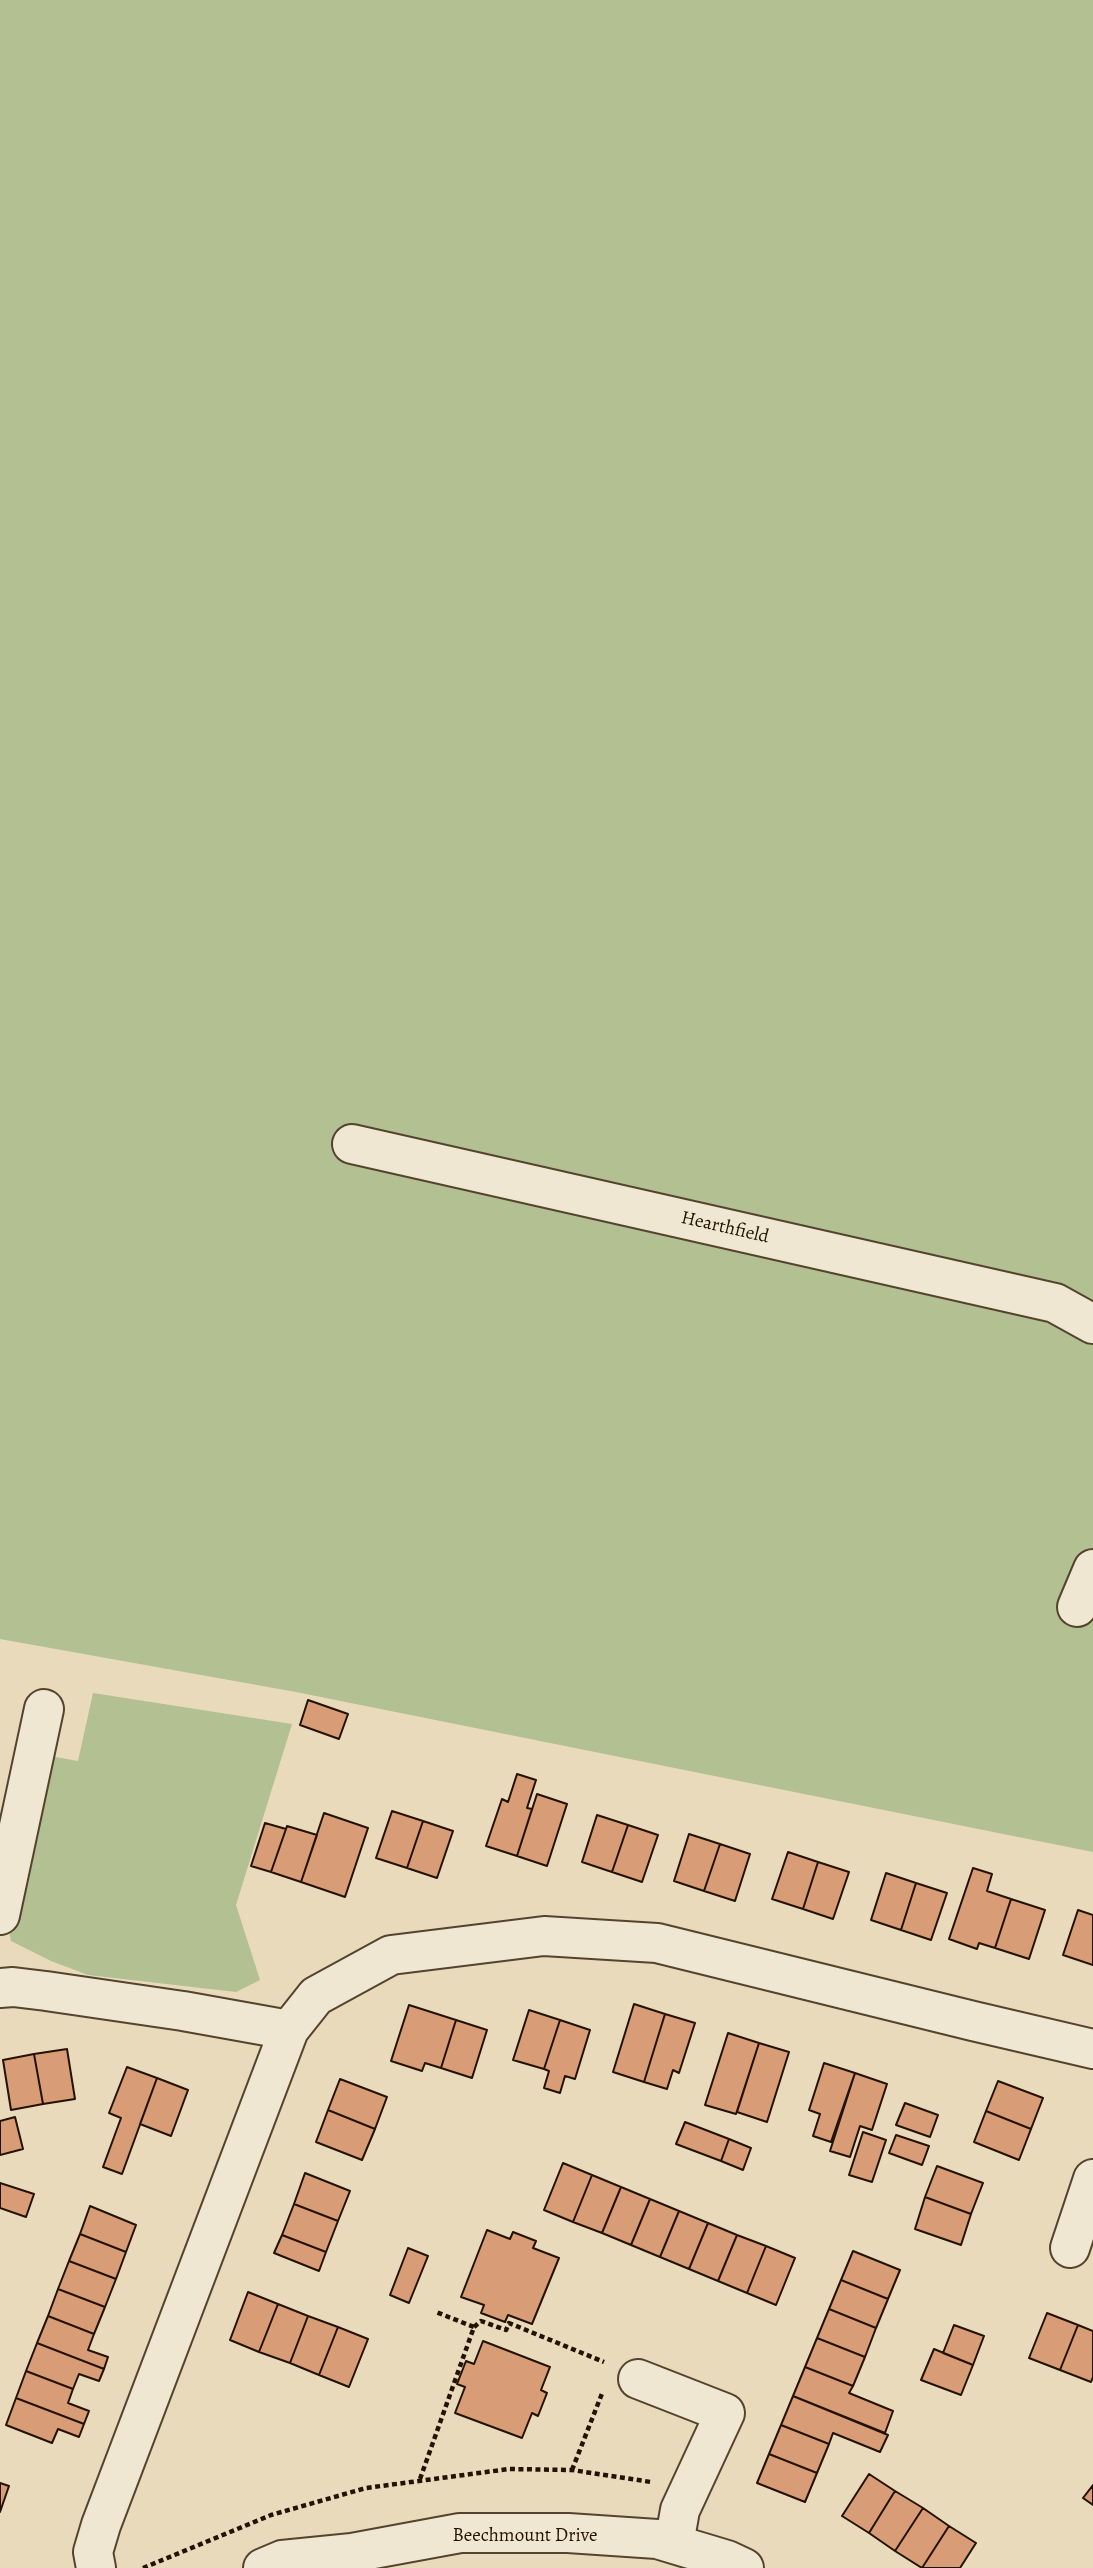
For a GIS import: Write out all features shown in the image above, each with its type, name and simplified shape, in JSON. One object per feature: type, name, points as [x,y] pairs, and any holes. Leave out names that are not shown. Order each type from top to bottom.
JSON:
[{"type":"street","name":"Hearthfield","points":[[352,1144],[1055,1303],[1093,1324]]},
{"type":"street","points":[[1077,1607],[1093,1569]]},
{"type":"street","points":[[0,1915],[44,1709]]},
{"type":"street","points":[[96,2568],[93,2552],[101,2525],[289,2030],[316,1996],[391,1955],[544,1936],[657,1943],[1093,2049]]},
{"type":"street","points":[[0,1989],[13,1987],[60,1993],[289,2030]]},
{"type":"street","points":[[1070,2249],[1093,2179]]},
{"type":"street","points":[[618,2378],[725,2413],[680,2510],[674,2544]]},
{"type":"street","name":"Beechmount Drive","points":[[263,2568],[282,2560],[352,2553],[460,2533],[568,2533],[657,2539],[727,2560],[744,2568]]},
{"type":"path","points":[[436,2312],[474,2326]]},
{"type":"path","points":[[420,2479],[474,2326],[481,2321],[506,2330],[509,2323],[618,2378],[572,2470]]},
{"type":"path","points":[[143,2568],[271,2515],[366,2488],[420,2479],[509,2469],[572,2470],[629,2478],[689,2491]]},
{"type":"green space","points":[[0,0],[1093,0],[1093,1852],[296,1692],[0,1639]]},
{"type":"green space","points":[[93,1693],[292,1724],[236,1905],[260,1980],[236,1992],[88,1975],[51,1961],[11,1941],[9,1931],[50,1756],[78,1761]]},
{"type":"building","points":[[308,1700],[348,1714],[339,1739],[300,1725]]},
{"type":"building","points":[[517,1774],[536,1780],[527,1808],[532,1809],[517,1856],[486,1846],[502,1799],[508,1802]]},
{"type":"building","points":[[537,1794],[567,1804],[547,1866],[517,1856]]},
{"type":"building","points":[[392,1811],[423,1821],[407,1868],[376,1858]]},
{"type":"building","points":[[324,1813],[368,1828],[345,1897],[301,1882]]},
{"type":"building","points":[[597,1815],[628,1825],[612,1872],[582,1862]]},
{"type":"building","points":[[423,1821],[453,1831],[437,1878],[407,1868]]},
{"type":"building","points":[[265,1823],[286,1829],[271,1872],[251,1866]]},
{"type":"building","points":[[628,1825],[658,1835],[642,1882],[612,1872]]},
{"type":"building","points":[[287,1826],[317,1835],[301,1882],[271,1872]]},
{"type":"building","points":[[689,1834],[720,1844],[704,1891],[674,1881]]},
{"type":"building","points":[[720,1844],[750,1854],[735,1901],[704,1891]]},
{"type":"building","points":[[788,1852],[818,1862],[803,1909],[772,1899]]},
{"type":"building","points":[[818,1862],[849,1872],[833,1919],[803,1909]]},
{"type":"building","points":[[973,1868],[992,1874],[987,1891],[1011,1899],[995,1948],[979,1943],[977,1949],[949,1939]]},
{"type":"building","points":[[886,1873],[916,1883],[901,1930],[871,1920]]},
{"type":"building","points":[[916,1883],[947,1893],[931,1940],[901,1930]]},
{"type":"building","points":[[1011,1899],[1045,1910],[1029,1959],[995,1948]]},
{"type":"building","points":[[1078,1910],[1093,1915],[1093,1965],[1063,1955]]},
{"type":"building","points":[[634,2004],[665,2014],[644,2082],[613,2072]]},
{"type":"building","points":[[409,2005],[456,2020],[441,2068],[425,2063],[422,2071],[391,2061]]},
{"type":"building","points":[[529,2010],[560,2020],[544,2069],[513,2060]]},
{"type":"building","points":[[665,2014],[695,2023],[679,2073],[673,2070],[667,2089],[644,2082]]},
{"type":"building","points":[[456,2020],[487,2030],[472,2078],[441,2068]]},
{"type":"building","points":[[560,2020],[590,2030],[575,2079],[565,2076],[560,2093],[544,2088],[549,2071],[544,2069]]},
{"type":"building","points":[[728,2033],[759,2043],[736,2114],[705,2105]]},
{"type":"building","points":[[759,2043],[789,2052],[767,2122],[737,2112]]},
{"type":"building","points":[[67,2049],[75,2099],[43,2104],[34,2054]]},
{"type":"building","points":[[34,2054],[43,2104],[11,2110],[3,2060]]},
{"type":"building","points":[[824,2063],[855,2073],[831,2142],[813,2136],[820,2114],[809,2110]]},
{"type":"building","points":[[127,2067],[157,2078],[122,2174],[103,2167],[121,2118],[109,2113]]},
{"type":"building","points":[[855,2073],[887,2084],[872,2130],[860,2126],[850,2157],[830,2151]]},
{"type":"building","points":[[157,2078],[188,2090],[171,2136],[140,2124]]},
{"type":"building","points":[[340,2079],[387,2097],[375,2129],[328,2110]]},
{"type":"building","points":[[998,2081],[1043,2098],[1031,2129],[986,2111]]},
{"type":"building","points":[[905,2103],[938,2115],[930,2137],[896,2125]]},
{"type":"building","points":[[328,2110],[375,2129],[362,2160],[316,2142]]},
{"type":"building","points":[[986,2111],[1031,2129],[1019,2160],[974,2142]]},
{"type":"building","points":[[15,2117],[23,2149],[0,2155],[0,2121]]},
{"type":"building","points":[[685,2122],[729,2139],[721,2161],[676,2144]]},
{"type":"building","points":[[863,2132],[886,2140],[872,2182],[849,2175]]},
{"type":"building","points":[[896,2135],[929,2146],[922,2165],[889,2153]]},
{"type":"building","points":[[729,2139],[751,2148],[743,2170],[721,2161]]},
{"type":"building","points":[[563,2163],[592,2175],[573,2222],[544,2210]]},
{"type":"building","points":[[937,2166],[983,2183],[971,2214],[925,2197]]},
{"type":"building","points":[[305,2173],[350,2191],[338,2221],[294,2204]]},
{"type":"building","points":[[592,2175],[621,2187],[602,2233],[573,2222]]},
{"type":"building","points":[[0,2183],[34,2194],[26,2217],[0,2208]]},
{"type":"building","points":[[621,2187],[650,2199],[631,2245],[602,2233]]},
{"type":"building","points":[[925,2197],[971,2214],[961,2245],[915,2229]]},
{"type":"building","points":[[650,2199],[679,2211],[660,2257],[631,2245]]},
{"type":"building","points":[[294,2204],[338,2221],[326,2252],[282,2235]]},
{"type":"building","points":[[90,2206],[136,2225],[126,2252],[80,2234]]},
{"type":"building","points":[[679,2211],[708,2223],[689,2269],[660,2257]]},
{"type":"building","points":[[708,2223],[737,2235],[718,2281],[689,2269]]},
{"type":"building","points":[[487,2230],[510,2239],[513,2232],[536,2241],[533,2248],[559,2258],[532,2324],[508,2315],[505,2322],[481,2313],[484,2305],[461,2297]]},
{"type":"building","points":[[80,2234],[126,2252],[116,2279],[69,2261]]},
{"type":"building","points":[[282,2235],[326,2252],[319,2271],[274,2253]]},
{"type":"building","points":[[737,2235],[766,2246],[747,2293],[718,2281]]},
{"type":"building","points":[[766,2246],[795,2258],[776,2305],[747,2293]]},
{"type":"building","points":[[408,2248],[428,2256],[409,2303],[390,2295]]},
{"type":"building","points":[[853,2251],[900,2270],[888,2299],[841,2280]]},
{"type":"building","points":[[69,2261],[116,2279],[105,2307],[58,2289]]},
{"type":"building","points":[[841,2280],[888,2299],[876,2328],[829,2309]]},
{"type":"building","points":[[58,2289],[105,2307],[94,2334],[48,2316]]},
{"type":"building","points":[[248,2292],[278,2304],[259,2352],[230,2340]]},
{"type":"building","points":[[278,2304],[308,2316],[290,2363],[259,2352]]},
{"type":"building","points":[[829,2309],[876,2328],[865,2357],[817,2338]]},
{"type":"building","points":[[1047,2313],[1078,2325],[1060,2370],[1029,2358]]},
{"type":"building","points":[[48,2316],[94,2334],[88,2350],[108,2357],[104,2369],[37,2343]]},
{"type":"building","points":[[308,2316],[338,2327],[319,2375],[290,2363]]},
{"type":"building","points":[[954,2325],[984,2336],[973,2365],[943,2353]]},
{"type":"building","points":[[1078,2325],[1093,2331],[1091,2382],[1060,2370]]},
{"type":"building","points":[[338,2327],[368,2339],[349,2387],[319,2375]]},
{"type":"building","points":[[817,2338],[865,2357],[853,2386],[805,2367]]},
{"type":"building","points":[[483,2341],[550,2367],[541,2390],[547,2393],[538,2416],[532,2413],[522,2438],[455,2413],[465,2387],[457,2384],[466,2361],[474,2364]]},
{"type":"building","points":[[37,2343],[104,2369],[99,2381],[79,2374],[73,2389],[26,2371]]},
{"type":"building","points":[[934,2349],[973,2365],[961,2395],[921,2380]]},
{"type":"building","points":[[805,2367],[853,2386],[849,2393],[893,2411],[885,2433],[793,2396]]},
{"type":"building","points":[[26,2371],[73,2389],[68,2403],[89,2411],[84,2424],[16,2398]]},
{"type":"building","points":[[793,2396],[888,2435],[880,2452],[833,2433],[829,2444],[781,2425]]},
{"type":"building","points":[[16,2398],[84,2424],[79,2437],[58,2429],[52,2443],[6,2425]]},
{"type":"building","points":[[781,2425],[829,2444],[817,2473],[769,2454]]},
{"type":"building","points":[[769,2454],[817,2473],[805,2502],[757,2483]]},
{"type":"building","points":[[869,2474],[895,2491],[869,2533],[842,2516]]},
{"type":"building","points":[[0,2483],[9,2486],[0,2512]]},
{"type":"building","points":[[1093,2485],[1093,2505],[1083,2498]]},
{"type":"building","points":[[895,2491],[923,2508],[895,2551],[869,2533]]},
{"type":"building","points":[[923,2508],[949,2526],[922,2568],[895,2551]]},
{"type":"building","points":[[949,2526],[976,2543],[960,2568],[922,2568]]}]
